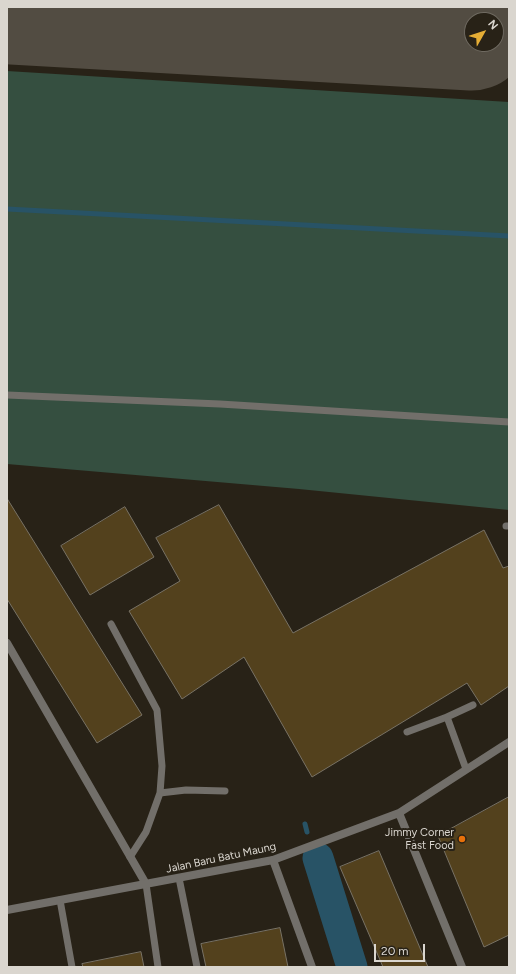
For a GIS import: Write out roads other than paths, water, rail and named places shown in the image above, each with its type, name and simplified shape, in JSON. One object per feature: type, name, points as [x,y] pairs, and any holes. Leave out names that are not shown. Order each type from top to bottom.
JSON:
[{"type":"street","points":[[7,643],[146,884]]},
{"type":"street","name":"Jalan Baru Batu Maung","points":[[7,910],[274,860],[398,813],[509,742]]},
{"type":"street","points":[[398,813],[462,967]]},
{"type":"street","points":[[274,860],[312,967]]},
{"type":"lane","points":[[7,395],[220,404],[509,422]]},
{"type":"lane","points":[[111,624],[157,710],[162,766],[160,793],[146,832],[130,857]]},
{"type":"lane","points":[[407,732],[447,717],[473,705]]},
{"type":"lane","points":[[447,717],[466,769]]},
{"type":"lane","points":[[160,793],[186,790],[225,791]]},
{"type":"lane","points":[[179,878],[197,967]]},
{"type":"lane","points":[[146,884],[158,967]]},
{"type":"lane","points":[[60,900],[72,967]]},
{"type":"waterway","points":[[7,209],[509,236]]},
{"type":"waterway","points":[[305,824],[307,832]]},
{"type":"waterway","points":[[318,858],[352,967]]},
{"type":"place","name":"Jimmy Corner Fast Food","points":[[462,839]]}]
